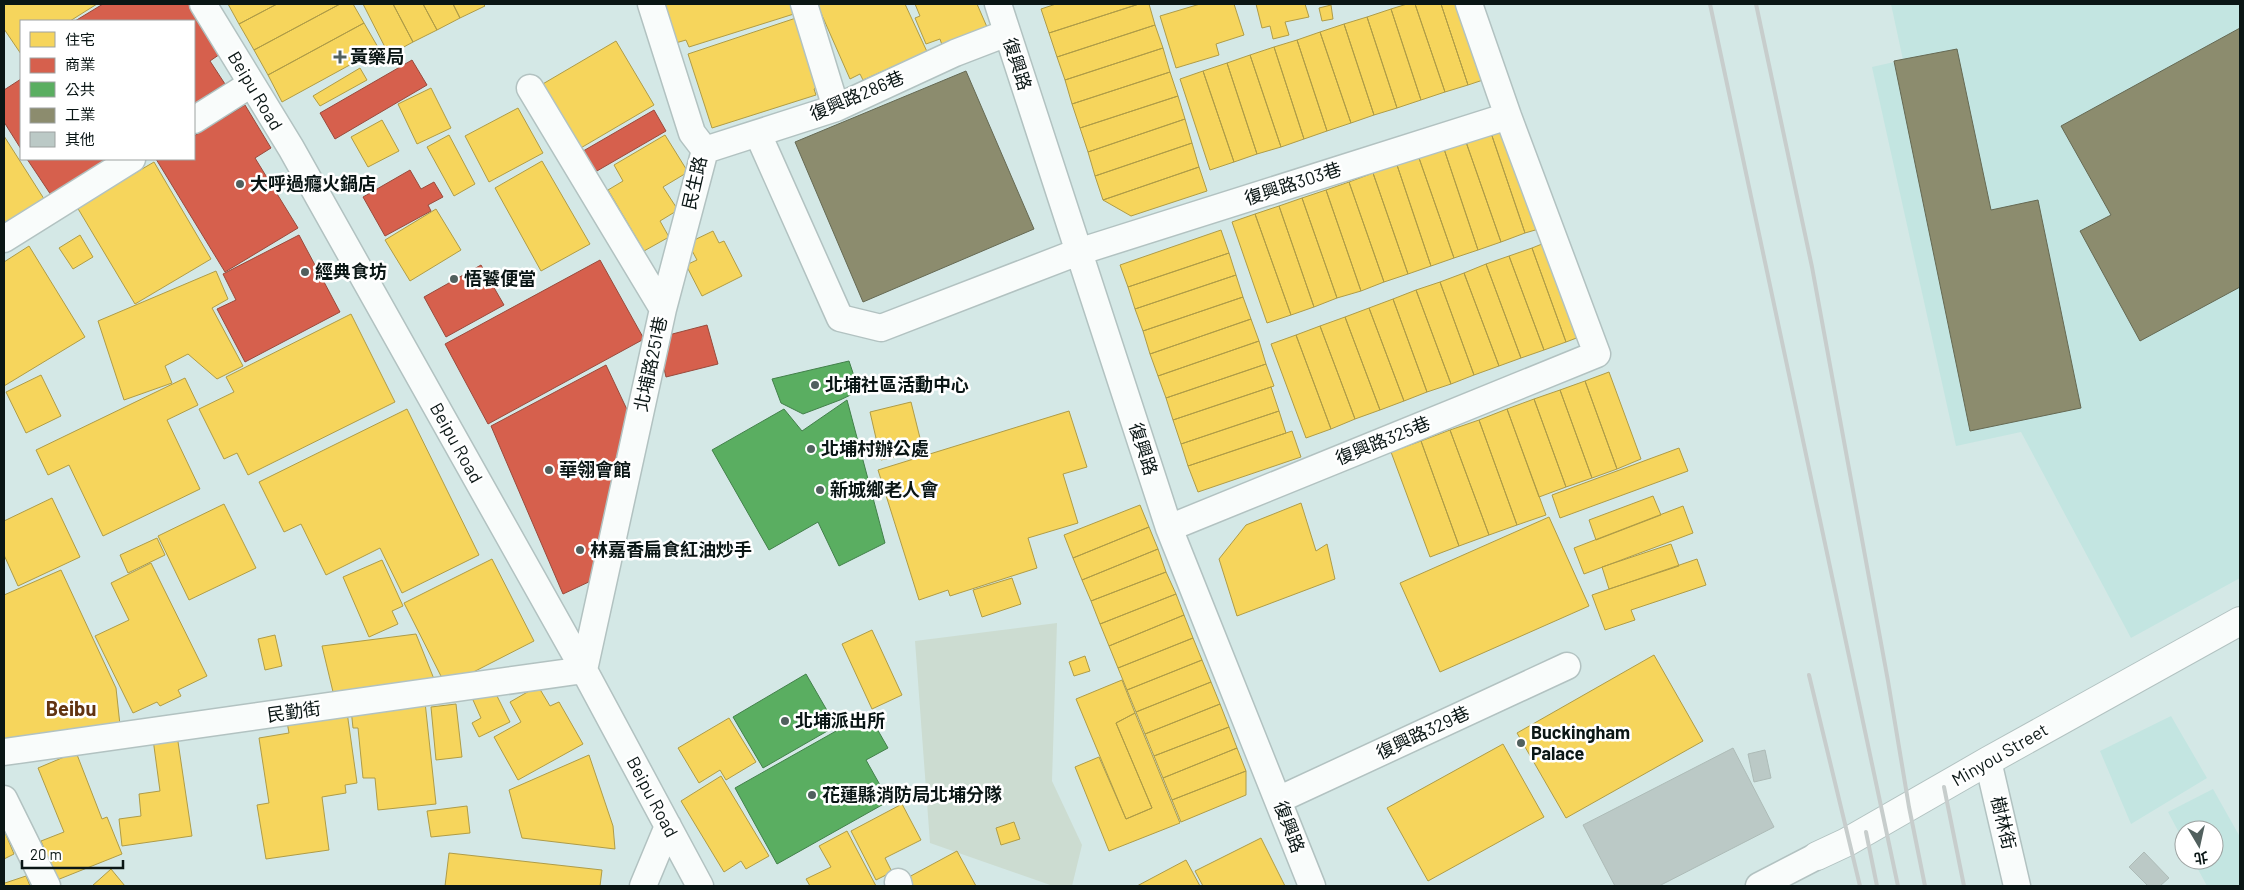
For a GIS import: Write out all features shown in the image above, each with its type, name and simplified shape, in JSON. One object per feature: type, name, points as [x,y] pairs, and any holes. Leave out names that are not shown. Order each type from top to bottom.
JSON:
[{"type":"street","name":"Beipu Road","points":[[203,4],[291,148],[584,670],[700,886]]},
{"type":"street","name":"民生路","points":[[651,4],[692,133],[705,150],[663,308]]},
{"type":"street","points":[[804,4],[836,108]]},
{"type":"street","name":"復興路","points":[[998,4],[1169,528],[1312,886]]},
{"type":"street","points":[[1469,4],[1508,116]]},
{"type":"street","name":"復興路286巷","points":[[705,150],[836,108],[955,53],[1007,33]]},
{"type":"street","points":[[195,119],[251,84]]},
{"type":"street","name":"北埔路251巷","points":[[530,88],[663,308],[584,670]]},
{"type":"street","name":"復興路303巷","points":[[758,134],[840,318],[881,328],[1078,252],[1508,116]]},
{"type":"street","name":"復興路325巷","points":[[1169,528],[1597,354],[1508,116]]},
{"type":"street","points":[[4,239],[130,160]]},
{"type":"street","name":"Minyou Street","points":[[1759,886],[1848,842],[1988,761],[2240,621]]},
{"type":"street","name":"復興路329巷","points":[[1278,800],[1567,666]]},
{"type":"street","name":"民勤街","points":[[4,752],[584,670]]},
{"type":"street","name":"樹林街","points":[[1988,761],[2017,886]]},
{"type":"street","points":[[4,799],[47,886]]},
{"type":"street","points":[[643,886],[668,826]]},
{"type":"shaded area","points":[[1891,4],[2240,4],[2240,578],[2131,638],[2021,432],[1956,446],[1872,67],[1903,60]]},
{"type":"shaded area","points":[[2171,716],[2207,778],[2131,824],[2100,751]]},
{"type":"shaded area","points":[[2213,789],[2240,837],[2240,886],[2207,886],[2198,870],[2224,870],[2224,820],[2174,820],[2174,823],[2168,812]]},
{"type":"green space","points":[[1057,623],[1052,781],[1082,845],[1072,886],[1053,886],[930,843],[915,641]]},
{"type":"building: 住宅","points":[[4,4],[97,4],[72,20],[20,20],[20,53],[4,29]]},
{"type":"building: 住宅","points":[[228,4],[277,4],[239,24]]},
{"type":"building: 住宅","points":[[277,4],[340,4],[254,50],[239,24]]},
{"type":"building: 住宅","points":[[340,4],[353,4],[364,23],[268,75],[254,50]]},
{"type":"building: 住宅","points":[[363,4],[393,4],[413,42],[389,55]]},
{"type":"building: 住宅","points":[[393,4],[423,4],[437,30],[413,42]]},
{"type":"building: 住宅","points":[[423,4],[453,4],[460,18],[437,30]]},
{"type":"building: 住宅","points":[[453,4],[483,4],[485,6],[460,18]]},
{"type":"building: 住宅","points":[[660,4],[794,4],[797,13],[689,47],[686,40],[672,44]]},
{"type":"building: 住宅","points":[[817,4],[905,4],[929,56],[908,65],[906,61],[863,80],[860,74],[850,79]]},
{"type":"building: 住宅","points":[[915,4],[977,4],[987,27],[942,45],[940,39],[926,44],[915,18],[920,16]]},
{"type":"building: 住宅","points":[[1056,4],[1139,4],[1049,33],[1041,9]]},
{"type":"building: 住宅","points":[[1139,4],[1149,4],[1155,25],[1057,57],[1049,33]]},
{"type":"building: 住宅","points":[[1200,4],[1234,4],[1244,35],[1216,44],[1219,55],[1176,68],[1160,16]]},
{"type":"building: 住宅","points":[[1256,4],[1305,4],[1309,17],[1285,22],[1289,35],[1273,39],[1270,26],[1262,28]]},
{"type":"building: 住宅","points":[[1407,4],[1415,4],[1445,92],[1421,100],[1391,9]]},
{"type":"building: 住宅","points":[[1415,4],[1441,4],[1468,85],[1445,92]]},
{"type":"building: 住宅","points":[[1441,4],[1468,4],[1492,77],[1468,85]]},
{"type":"building: 住宅","points":[[1331,5],[1333,19],[1322,21],[1319,8]]},
{"type":"building: 住宅","points":[[1391,9],[1421,100],[1397,108],[1367,17]]},
{"type":"building: 住宅","points":[[799,17],[822,86],[814,89],[816,95],[712,128],[688,54]]},
{"type":"building: 住宅","points":[[1367,17],[1397,108],[1374,115],[1344,24]]},
{"type":"building: 住宅","points":[[364,23],[379,49],[282,102],[268,75]]},
{"type":"building: 住宅","points":[[1344,24],[1374,115],[1351,123],[1320,32]]},
{"type":"building: 住宅","points":[[1155,25],[1163,48],[1065,80],[1057,57]]},
{"type":"building: 住宅","points":[[1320,32],[1351,123],[1327,131],[1297,40]]},
{"type":"building: 住宅","points":[[1297,40],[1327,131],[1304,139],[1274,47]]},
{"type":"building: 住宅","points":[[616,41],[654,105],[579,149],[541,85]]},
{"type":"building: 住宅","points":[[1274,47],[1304,139],[1281,147],[1250,55]]},
{"type":"building: 住宅","points":[[1163,48],[1170,72],[1072,104],[1065,80]]},
{"type":"building: 住宅","points":[[1250,55],[1281,147],[1257,154],[1227,63]]},
{"type":"building: 住宅","points":[[1227,63],[1257,154],[1234,162],[1203,71]]},
{"type":"building: 住宅","points":[[360,68],[367,80],[320,106],[313,96]]},
{"type":"building: 住宅","points":[[1203,71],[1234,162],[1210,170],[1180,79]]},
{"type":"building: 住宅","points":[[1170,72],[1178,96],[1080,128],[1072,104]]},
{"type":"building: 住宅","points":[[431,88],[451,128],[417,144],[398,104]]},
{"type":"building: 住宅","points":[[1178,96],[1185,119],[1088,152],[1080,128]]},
{"type":"building: 住宅","points":[[518,108],[543,153],[489,182],[465,136]]},
{"type":"building: 住宅","points":[[1185,119],[1192,143],[1095,176],[1088,152]]},
{"type":"building: 住宅","points":[[382,120],[399,151],[368,167],[351,137]]},
{"type":"building: 住宅","points":[[1513,125],[1549,226],[1525,233],[1491,133]]},
{"type":"building: 住宅","points":[[1491,133],[1525,233],[1501,242],[1466,142]]},
{"type":"building: 住宅","points":[[449,135],[475,184],[454,196],[427,147]]},
{"type":"building: 住宅","points":[[665,135],[688,172],[663,187],[678,210],[660,221],[669,237],[644,251],[608,190],[623,181],[614,165]]},
{"type":"building: 住宅","points":[[4,136],[46,202],[4,230]]},
{"type":"building: 住宅","points":[[1466,142],[1501,242],[1478,250],[1444,149]]},
{"type":"building: 住宅","points":[[1192,143],[1199,167],[1103,200],[1095,176]]},
{"type":"building: 住宅","points":[[1444,149],[1478,250],[1454,258],[1419,158]]},
{"type":"building: 住宅","points":[[1419,158],[1454,258],[1431,266],[1397,165]]},
{"type":"building: 住宅","points":[[542,161],[590,244],[541,271],[495,188]]},
{"type":"building: 住宅","points":[[154,162],[211,259],[135,304],[77,207]]},
{"type":"building: 住宅","points":[[1397,165],[1431,266],[1408,274],[1373,173]]},
{"type":"building: 住宅","points":[[1199,167],[1207,191],[1131,216],[1103,200]]},
{"type":"building: 住宅","points":[[1373,173],[1408,274],[1384,282],[1349,182]]},
{"type":"building: 住宅","points":[[1349,182],[1384,282],[1361,291],[1326,190]]},
{"type":"building: 住宅","points":[[1326,190],[1361,291],[1337,298],[1302,198]]},
{"type":"building: 住宅","points":[[1302,198],[1337,298],[1314,307],[1279,206]]},
{"type":"building: 住宅","points":[[1279,206],[1314,307],[1291,315],[1255,214]]},
{"type":"building: 住宅","points":[[436,209],[461,250],[410,281],[385,240]]},
{"type":"building: 住宅","points":[[1255,214],[1291,315],[1267,323],[1232,222]]},
{"type":"building: 住宅","points":[[1221,230],[1229,253],[1128,287],[1120,265]]},
{"type":"building: 住宅","points":[[713,231],[719,243],[724,241],[742,276],[702,296],[686,265],[697,260],[688,243]]},
{"type":"building: 住宅","points":[[80,235],[93,257],[73,269],[59,248]]},
{"type":"building: 住宅","points":[[1552,240],[1587,334],[1566,342],[1532,248]]},
{"type":"building: 住宅","points":[[29,246],[85,337],[4,386],[4,262]]},
{"type":"building: 住宅","points":[[1532,248],[1566,342],[1544,350],[1509,256]]},
{"type":"building: 住宅","points":[[1229,253],[1236,275],[1135,309],[1128,287]]},
{"type":"building: 住宅","points":[[1509,256],[1544,350],[1521,358],[1486,264]]},
{"type":"building: 住宅","points":[[1486,264],[1521,358],[1499,366],[1464,273]]},
{"type":"building: 住宅","points":[[216,271],[228,299],[212,308],[243,366],[217,379],[188,354],[165,366],[172,383],[124,400],[98,321]]},
{"type":"building: 住宅","points":[[1464,273],[1499,366],[1474,375],[1440,282]]},
{"type":"building: 住宅","points":[[1236,275],[1243,297],[1143,331],[1135,309]]},
{"type":"building: 住宅","points":[[1440,282],[1474,375],[1451,384],[1416,290]]},
{"type":"building: 住宅","points":[[1416,290],[1451,384],[1427,392],[1393,299]]},
{"type":"building: 住宅","points":[[1243,297],[1251,319],[1150,354],[1143,331]]},
{"type":"building: 住宅","points":[[1393,299],[1427,392],[1404,401],[1369,308]]},
{"type":"building: 住宅","points":[[1369,308],[1404,401],[1380,410],[1345,317]]},
{"type":"building: 住宅","points":[[351,314],[395,402],[248,475],[237,453],[224,459],[199,409],[234,392],[226,377]]},
{"type":"building: 住宅","points":[[1345,317],[1380,410],[1355,419],[1320,326]]},
{"type":"building: 住宅","points":[[1251,319],[1259,341],[1158,376],[1150,354]]},
{"type":"building: 住宅","points":[[1320,326],[1355,419],[1331,429],[1296,335]]},
{"type":"building: 住宅","points":[[1296,335],[1331,429],[1306,438],[1271,344]]},
{"type":"building: 住宅","points":[[1259,341],[1266,364],[1166,398],[1158,376]]},
{"type":"building: 住宅","points":[[1266,364],[1274,386],[1173,420],[1166,398]]},
{"type":"building: 住宅","points":[[1609,372],[1641,459],[1617,469],[1585,381]]},
{"type":"building: 住宅","points":[[41,375],[61,416],[26,433],[6,392]]},
{"type":"building: 住宅","points":[[185,378],[198,405],[167,420],[200,489],[103,536],[69,465],[48,475],[36,450]]},
{"type":"building: 住宅","points":[[1585,381],[1617,469],[1592,478],[1560,390]]},
{"type":"building: 住宅","points":[[1271,387],[1279,411],[1181,444],[1173,420]]},
{"type":"building: 住宅","points":[[1560,390],[1592,478],[1566,487],[1534,399]]},
{"type":"building: 住宅","points":[[1534,399],[1566,487],[1539,497],[1507,409]]},
{"type":"building: 住宅","points":[[911,402],[923,450],[881,460],[870,412]]},
{"type":"building: 住宅","points":[[407,409],[479,555],[402,593],[380,548],[326,575],[301,524],[284,532],[259,482]]},
{"type":"building: 住宅","points":[[1507,409],[1546,515],[1517,525],[1479,420]]},
{"type":"building: 住宅","points":[[1069,411],[1087,467],[1063,474],[1078,523],[1028,538],[1037,568],[950,596],[948,590],[919,600],[878,470]]},
{"type":"building: 住宅","points":[[1279,411],[1286,433],[1188,466],[1181,444]]},
{"type":"building: 住宅","points":[[1479,420],[1517,525],[1489,535],[1450,430]]},
{"type":"building: 住宅","points":[[1450,430],[1489,535],[1459,546],[1421,441]]},
{"type":"building: 住宅","points":[[1292,431],[1301,457],[1198,492],[1188,466]]},
{"type":"building: 住宅","points":[[1421,441],[1459,546],[1430,557],[1391,452]]},
{"type":"building: 住宅","points":[[1679,448],[1688,471],[1560,518],[1552,495]]},
{"type":"building: 住宅","points":[[1653,496],[1661,515],[1596,540],[1589,520]]},
{"type":"building: 住宅","points":[[52,498],[80,557],[18,586],[4,555],[4,521]]},
{"type":"building: 住宅","points":[[1301,503],[1316,551],[1327,544],[1335,579],[1237,616],[1219,559],[1246,525]]},
{"type":"building: 住宅","points":[[224,504],[256,568],[189,600],[158,536]]},
{"type":"building: 住宅","points":[[1140,505],[1149,527],[1073,558],[1064,535]]},
{"type":"building: 住宅","points":[[1683,506],[1693,533],[1584,574],[1574,548]]},
{"type":"building: 住宅","points":[[1549,517],[1589,606],[1440,672],[1400,583]]},
{"type":"building: 住宅","points":[[1149,527],[1158,549],[1082,580],[1073,558]]},
{"type":"building: 住宅","points":[[157,538],[165,555],[128,573],[120,555]]},
{"type":"building: 住宅","points":[[1671,544],[1679,566],[1609,589],[1602,567]]},
{"type":"building: 住宅","points":[[1158,549],[1166,572],[1091,601],[1082,580]]},
{"type":"building: 住宅","points":[[492,559],[534,641],[446,686],[404,603]]},
{"type":"building: 住宅","points":[[1697,559],[1706,585],[1631,610],[1635,620],[1605,630],[1592,595]]},
{"type":"building: 住宅","points":[[382,560],[403,606],[392,611],[398,624],[369,637],[343,577]]},
{"type":"building: 住宅","points":[[151,563],[207,676],[178,690],[181,696],[160,706],[157,702],[133,713],[95,636],[129,620],[111,583]]},
{"type":"building: 住宅","points":[[61,570],[116,688],[120,725],[4,741],[4,595]]},
{"type":"building: 住宅","points":[[1166,572],[1176,594],[1100,624],[1091,601]]},
{"type":"building: 住宅","points":[[1012,578],[1021,604],[982,617],[973,590]]},
{"type":"building: 住宅","points":[[1176,594],[1184,615],[1109,646],[1100,624]]},
{"type":"building: 住宅","points":[[1184,615],[1193,638],[1118,668],[1109,646]]},
{"type":"building: 住宅","points":[[872,630],[902,695],[872,709],[842,644]]},
{"type":"building: 住宅","points":[[416,634],[436,684],[334,696],[322,646]]},
{"type":"building: 住宅","points":[[275,635],[282,666],[265,670],[258,639]]},
{"type":"building: 住宅","points":[[1193,638],[1202,660],[1127,690],[1118,668]]},
{"type":"building: 住宅","points":[[1654,655],[1703,741],[1566,818],[1517,733]]},
{"type":"building: 住宅","points":[[1085,656],[1090,671],[1074,676],[1069,662]]},
{"type":"building: 住宅","points":[[1202,660],[1211,682],[1136,712],[1127,690]]},
{"type":"building: 住宅","points":[[1122,680],[1135,713],[1116,723],[1152,808],[1126,819],[1076,699]]},
{"type":"building: 住宅","points":[[1211,682],[1220,704],[1145,734],[1136,712]]},
{"type":"building: 住宅","points":[[538,686],[550,706],[559,702],[583,744],[518,780],[494,737],[521,722],[510,702]]},
{"type":"building: 住宅","points":[[494,690],[510,722],[479,737],[472,723],[481,718],[473,700]]},
{"type":"building: 住宅","points":[[425,702],[436,804],[378,810],[375,778],[363,778],[358,728],[353,728],[351,709]]},
{"type":"building: 住宅","points":[[456,704],[462,757],[436,760],[431,707]]},
{"type":"building: 住宅","points":[[1220,704],[1229,727],[1154,756],[1145,734]]},
{"type":"building: 住宅","points":[[347,712],[357,783],[345,785],[346,793],[322,797],[329,850],[266,859],[257,805],[269,803],[259,738],[289,733],[287,722]]},
{"type":"building: 住宅","points":[[1135,713],[1180,823],[1109,851],[1075,767],[1099,757],[1126,819],[1152,808],[1116,723]]},
{"type":"building: 住宅","points":[[729,718],[756,762],[726,780],[720,770],[699,783],[678,748]]},
{"type":"building: 住宅","points":[[1229,727],[1237,748],[1163,778],[1154,756]]},
{"type":"building: 住宅","points":[[177,735],[192,836],[122,846],[119,819],[141,816],[139,794],[160,791],[153,739]]},
{"type":"building: 住宅","points":[[1503,744],[1544,817],[1428,881],[1387,808]]},
{"type":"building: 住宅","points":[[1237,748],[1246,771],[1172,800],[1163,778]]},
{"type":"building: 住宅","points":[[76,752],[102,819],[107,817],[122,854],[57,880],[41,841],[64,832],[38,768]]},
{"type":"building: 住宅","points":[[589,755],[613,826],[615,849],[522,838],[509,790]]},
{"type":"building: 住宅","points":[[1246,771],[1246,795],[1181,822],[1172,800]]},
{"type":"building: 住宅","points":[[721,776],[769,856],[746,869],[741,861],[724,872],[681,801]]},
{"type":"building: 住宅","points":[[902,804],[921,840],[885,858],[892,872],[876,880],[851,831]]},
{"type":"building: 住宅","points":[[467,806],[470,833],[431,837],[427,811]]},
{"type":"building: 住宅","points":[[1014,822],[1020,839],[1001,845],[996,828]]},
{"type":"building: 住宅","points":[[4,830],[14,854],[4,859]]},
{"type":"building: 住宅","points":[[847,831],[876,886],[810,886],[806,879],[831,867],[819,846]]},
{"type":"building: 住宅","points":[[1261,838],[1285,886],[1203,886],[1195,871]]},
{"type":"building: 住宅","points":[[957,851],[976,886],[911,886],[907,878]]},
{"type":"building: 住宅","points":[[449,853],[602,870],[600,886],[445,886]]},
{"type":"building: 住宅","points":[[1186,860],[1200,886],[1137,886]]},
{"type":"building: 住宅","points":[[111,869],[125,886],[92,886]]},
{"type":"building: 住宅","points":[[26,876],[30,886],[4,886],[4,880],[5,883]]},
{"type":"building: 商業","points":[[103,4],[192,4],[223,52],[210,61],[225,84],[207,95],[209,98],[195,107],[195,20],[77,20]]},
{"type":"building: 商業","points":[[412,60],[427,85],[335,139],[320,113]]},
{"type":"building: 商業","points":[[20,80],[20,147],[4,122],[4,90]]},
{"type":"building: 商業","points":[[245,105],[271,148],[255,158],[298,228],[225,272],[157,160],[195,160],[195,135]]},
{"type":"building: 商業","points":[[654,110],[666,131],[590,175],[578,154]]},
{"type":"building: 商業","points":[[28,160],[112,160],[53,198]]},
{"type":"building: 商業","points":[[410,170],[421,189],[434,182],[443,197],[428,205],[431,211],[385,236],[363,197]]},
{"type":"building: 商業","points":[[299,235],[340,312],[245,362],[217,309],[236,300],[223,274]]},
{"type":"building: 商業","points":[[600,260],[644,339],[488,424],[445,344]]},
{"type":"building: 商業","points":[[481,265],[504,305],[446,337],[424,297]]},
{"type":"building: 商業","points":[[707,325],[718,364],[666,377],[657,338]]},
{"type":"building: 商業","points":[[606,365],[631,418],[593,580],[563,594],[491,426]]},
{"type":"building: 公共","name":"北埔社區活動中心","points":[[849,361],[859,391],[803,414],[781,403],[772,379]]},
{"type":"building: 公共","points":[[847,400],[885,543],[839,566],[818,522],[769,550],[712,450],[784,409],[802,431]]},
{"type":"building: 公共","name":"北埔派出所","points":[[806,674],[836,726],[763,768],[733,717]]},
{"type":"building: 公共","name":"花蓮縣消防局北埔分隊","points":[[868,713],[888,748],[866,760],[889,801],[777,864],[735,788]]},
{"type":"building: 工業","points":[[2240,28],[2240,287],[2140,341],[2080,231],[2111,215],[2061,126]]},
{"type":"building: 工業","points":[[1957,49],[1991,210],[2038,200],[2081,408],[1970,431],[1894,61]]},
{"type":"building: 工業","points":[[966,71],[1034,229],[863,302],[795,142]]},
{"type":"building: 其他","points":[[1733,748],[1774,827],[1659,886],[1615,886],[1583,825]]},
{"type":"building: 其他","points":[[1765,750],[1771,778],[1754,782],[1748,754]]},
{"type":"building: 其他","points":[[2144,852],[2169,878],[2160,886],[2148,886],[2129,867]]},
{"type":"railway","points":[[1710,4],[1898,886]]},
{"type":"railway","points":[[1756,4],[1812,267],[1888,681],[1909,807],[1925,886]]},
{"type":"railway","points":[[1809,675],[1860,886]]},
{"type":"railway","points":[[1944,787],[1964,886]]},
{"type":"railway","points":[[1866,832],[1877,886]]},
{"type":"place","name":"黃藥局","points":[[340,57]]},
{"type":"place","name":"大呼過癮火鍋店","points":[[240,184]]},
{"type":"place","name":"經典食坊","points":[[305,272]]},
{"type":"place","name":"悟饕便當","points":[[454,279]]},
{"type":"place","name":"北埔社區活動中心","points":[[815,385]]},
{"type":"place","name":"北埔村辦公處","points":[[811,449]]},
{"type":"place","name":"華翎會館","points":[[549,470]]},
{"type":"place","name":"新城鄉老人會","points":[[820,490]]},
{"type":"place","name":"林嘉香扁食紅油炒手","points":[[580,550]]},
{"type":"place","name":"北埔派出所","points":[[785,721]]},
{"type":"place","name":"Buckingham Palace","points":[[1521,743]]},
{"type":"place","name":"花蓮縣消防局北埔分隊","points":[[812,795]]},
{"type":"district","name":"Beibu","points":[[71,709]]}]
